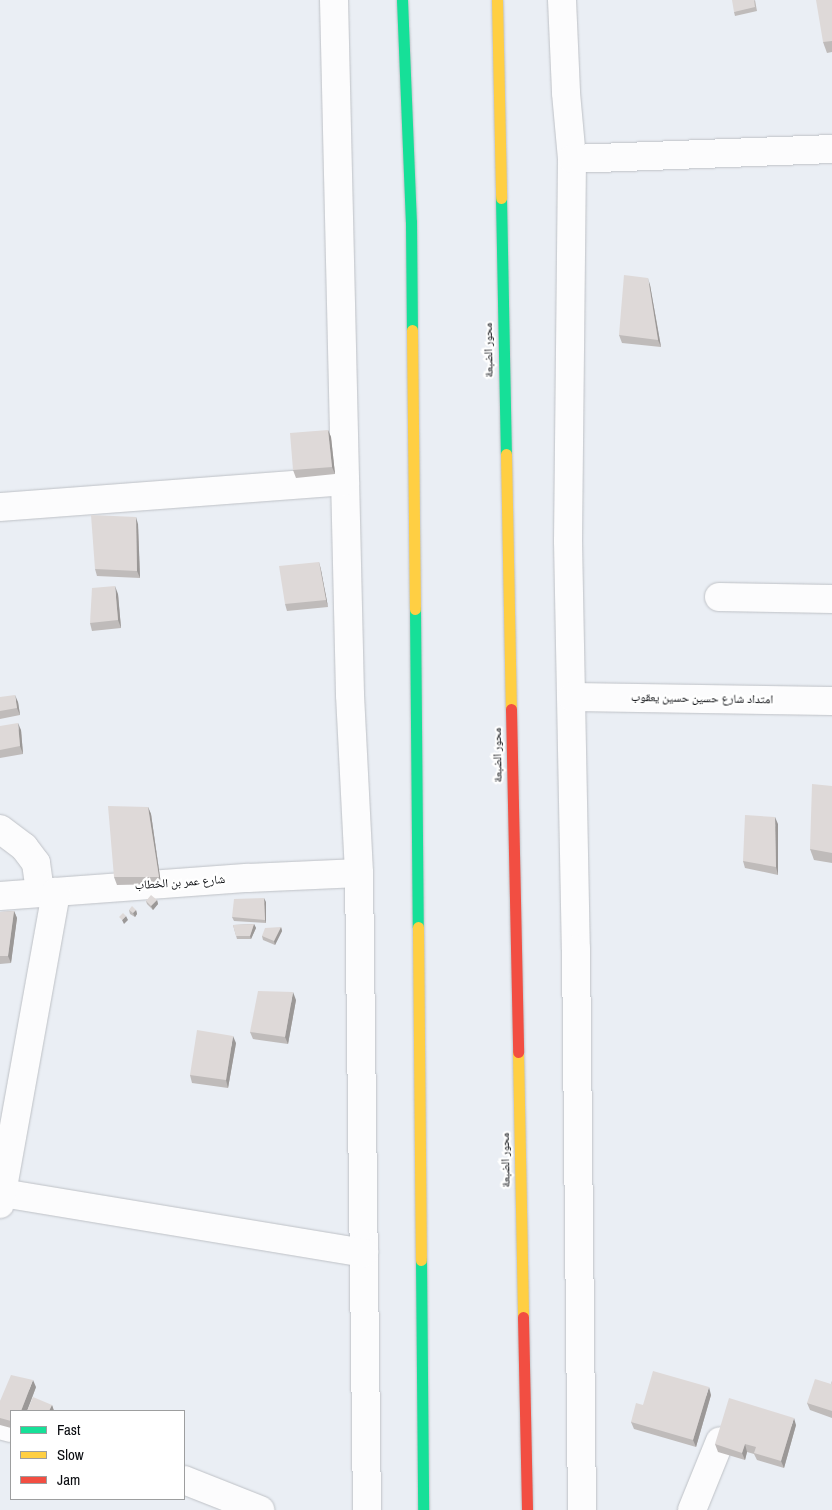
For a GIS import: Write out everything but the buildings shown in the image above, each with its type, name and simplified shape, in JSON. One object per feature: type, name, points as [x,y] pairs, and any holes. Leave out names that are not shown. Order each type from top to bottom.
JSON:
[{"type":"highway","points":[[402,0],[411,222],[423,1510]]},
{"type":"highway","name":"محور الضبعة","points":[[497,0],[527,1510]]},
{"type":"street","points":[[334,0],[350,695],[359,873],[367,1510]]},
{"type":"street","points":[[562,0],[566,93],[572,159],[568,541],[572,697],[582,1510]]},
{"type":"street","points":[[572,159],[832,149]]},
{"type":"street","points":[[0,507],[346,481]]},
{"type":"street","points":[[719,597],[832,598]]},
{"type":"street","name":"امتداد شارع حسين حسين يعقوب","points":[[572,697],[832,701]]},
{"type":"street","points":[[0,830],[24,846],[36,863],[48,892],[1,1199],[364,1254]]},
{"type":"street","name":"شارع عمر بن الخطاب","points":[[0,896],[248,878],[359,873]]},
{"type":"street","points":[[692,1510],[720,1441]]},
{"type":"street","points":[[185,1480],[260,1510]]},
{"type":"traffic: fast","points":[[402,0],[411,222],[412,330]]},
{"type":"traffic: fast","points":[[501,198],[506,454]]},
{"type":"traffic: fast","points":[[415,609],[418,927]]},
{"type":"traffic: fast","points":[[421,1260],[423,1510]]},
{"type":"traffic: slow","points":[[497,0],[501,198]]},
{"type":"traffic: slow","points":[[412,330],[415,609]]},
{"type":"traffic: slow","points":[[506,454],[511,709]]},
{"type":"traffic: slow","points":[[418,927],[421,1260]]},
{"type":"traffic: slow","points":[[518,1052],[523,1317]]},
{"type":"traffic: jam","points":[[511,709],[518,1052]]},
{"type":"traffic: jam","points":[[523,1317],[527,1510]]}]
